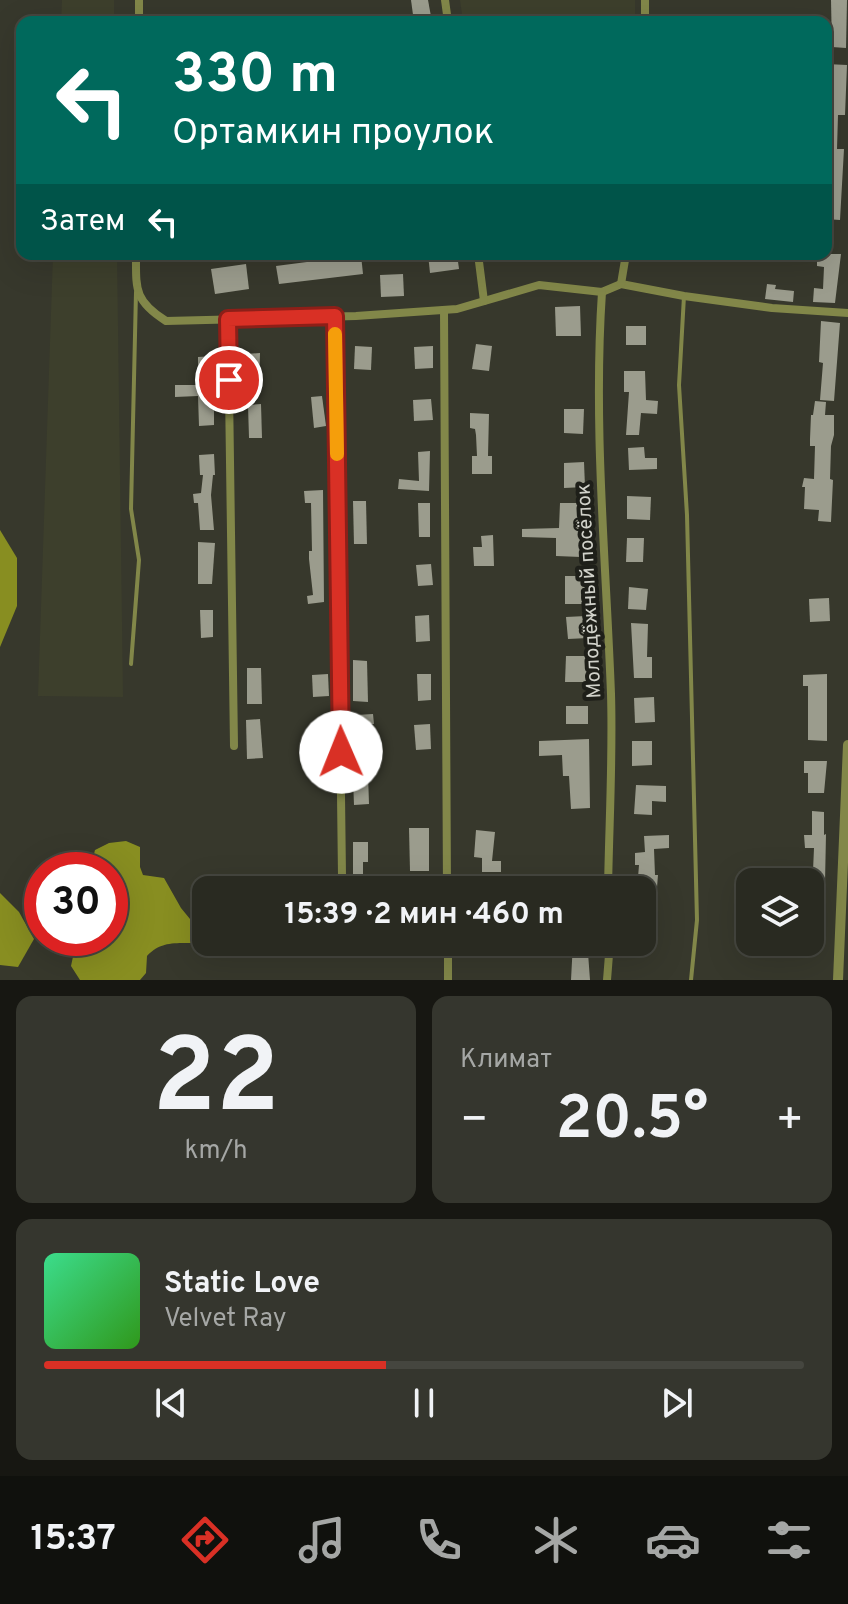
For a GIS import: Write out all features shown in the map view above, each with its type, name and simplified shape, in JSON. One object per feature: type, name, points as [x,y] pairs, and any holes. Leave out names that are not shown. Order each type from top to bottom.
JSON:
[{"type":"street","points":[[136,260],[136,289],[147,309],[166,321],[444,310],[539,285],[602,292],[621,284],[772,308],[848,313]]},
{"type":"street","points":[[479,260],[484,301]]},
{"type":"street","points":[[621,284],[625,260]]},
{"type":"street","name":"Молодёжный посёлок","points":[[602,292],[598,350],[601,507],[611,697],[608,876]]},
{"type":"street","points":[[444,310],[447,876]]},
{"type":"street","points":[[335,316],[342,876]]},
{"type":"street","points":[[228,319],[234,746]]},
{"type":"street","points":[[838,980],[848,745]]},
{"type":"street","points":[[448,956],[448,980]]},
{"type":"street","points":[[607,980],[609,956]]},
{"type":"lane","points":[[131,664],[139,560],[131,509],[136,289]]},
{"type":"lane","points":[[684,296],[679,385],[687,515],[697,920],[691,980]]},
{"type":"shaded area","points":[[62,0],[114,0],[114,16],[61,16]]},
{"type":"shaded area","points":[[460,0],[635,0],[635,16],[462,16]]},
{"type":"shaded area","points":[[53,260],[117,260],[123,697],[38,696]]},
{"type":"shaded area","points":[[0,530],[17,558],[17,606],[0,647]]},
{"type":"shaded area","points":[[126,841],[140,847],[143,875],[164,878],[192,921],[192,943],[167,944],[152,951],[147,956],[146,973],[140,980],[80,980],[71,966],[73,956],[128,956],[128,852],[94,852],[109,843]]},
{"type":"shaded area","points":[[0,893],[24,921],[24,956],[18,967],[0,965]]},
{"type":"building","points":[[411,0],[428,0],[431,16],[413,16]]},
{"type":"building","points":[[831,0],[847,0],[846,48],[832,47]]},
{"type":"building","points":[[832,64],[847,65],[845,115],[838,115],[837,149],[844,149],[840,220],[832,219]]},
{"type":"building","points":[[832,254],[841,254],[835,303],[813,302],[814,288],[823,289],[824,267],[817,266],[817,260],[832,260]]},
{"type":"building","points":[[322,260],[362,260],[363,274],[279,284],[276,266]]},
{"type":"building","points":[[429,260],[458,260],[459,269],[430,273]]},
{"type":"building","points":[[246,264],[249,289],[215,294],[211,269]]},
{"type":"building","points":[[403,274],[404,296],[381,297],[380,275]]},
{"type":"building","points":[[767,284],[776,285],[775,289],[794,291],[793,302],[765,299]]},
{"type":"building","points":[[580,306],[581,336],[556,336],[555,307]]},
{"type":"building","points":[[821,321],[840,323],[834,401],[820,400],[823,363],[819,362]]},
{"type":"building","points":[[626,326],[646,326],[646,345],[626,345]]},
{"type":"building","points":[[476,344],[492,346],[489,371],[472,369]]},
{"type":"building","points":[[355,346],[372,347],[371,370],[354,369]]},
{"type":"building","points":[[433,346],[433,368],[415,369],[414,347]]},
{"type":"building","points":[[260,353],[259,387],[250,387],[249,372],[245,372],[245,354]]},
{"type":"building","points":[[214,356],[214,425],[199,426],[198,396],[175,397],[175,385],[198,385],[198,357]]},
{"type":"building","points":[[624,371],[645,371],[646,400],[658,401],[657,414],[641,413],[639,435],[626,435],[629,392],[624,392]]},
{"type":"building","points":[[322,396],[326,426],[314,428],[311,397]]},
{"type":"building","points":[[431,399],[433,420],[414,421],[413,400]]},
{"type":"building","points":[[815,401],[826,402],[825,415],[834,415],[831,522],[818,521],[819,510],[804,509],[804,478],[814,479],[815,446],[810,446],[810,439]]},
{"type":"building","points":[[261,404],[262,438],[249,438],[248,405]]},
{"type":"building","points":[[564,409],[584,409],[583,434],[564,433]]},
{"type":"building","points":[[470,413],[489,414],[488,456],[492,456],[492,474],[472,474],[472,456],[477,456],[475,429],[470,428]]},
{"type":"building","points":[[644,447],[645,458],[657,458],[657,469],[629,470],[628,448]]},
{"type":"building","points":[[430,451],[429,491],[398,489],[399,479],[419,481],[418,452]]},
{"type":"building","points":[[214,454],[215,475],[211,495],[214,530],[200,530],[198,503],[194,503],[193,494],[201,493],[203,475],[200,475],[199,455]]},
{"type":"building","points":[[584,462],[585,487],[564,488],[564,463]]},
{"type":"building","points":[[323,490],[324,602],[308,604],[307,596],[313,595],[309,559],[309,551],[312,551],[311,503],[305,503],[304,491]]},
{"type":"building","points":[[627,496],[651,497],[650,520],[627,519]]},
{"type":"building","points":[[353,501],[366,501],[367,544],[354,544]]},
{"type":"building","points":[[418,503],[430,503],[430,537],[419,537]]},
{"type":"building","points":[[560,503],[582,503],[581,557],[556,556],[556,538],[522,537],[522,529],[559,528]]},
{"type":"building","points":[[493,535],[494,566],[474,566],[473,547],[482,547],[481,536]]},
{"type":"building","points":[[627,538],[644,538],[643,562],[626,562]]},
{"type":"building","points":[[198,542],[215,543],[212,584],[198,584]]},
{"type":"building","points":[[431,564],[433,585],[418,586],[416,565]]},
{"type":"building","points":[[565,576],[586,576],[586,604],[565,604]]},
{"type":"building","points":[[629,587],[648,589],[646,610],[628,609]]},
{"type":"building","points":[[829,598],[830,621],[810,622],[809,599]]},
{"type":"building","points":[[200,610],[213,610],[213,637],[201,638]]},
{"type":"building","points":[[429,615],[430,641],[416,642],[415,616]]},
{"type":"building","points":[[586,616],[588,638],[568,639],[566,617]]},
{"type":"building","points":[[631,623],[648,624],[647,657],[652,657],[652,678],[634,678]]},
{"type":"building","points":[[566,656],[587,656],[587,682],[565,682]]},
{"type":"building","points":[[353,660],[367,661],[368,702],[353,701]]},
{"type":"building","points":[[247,668],[261,668],[262,704],[247,704]]},
{"type":"building","points":[[328,674],[329,696],[313,697],[312,675]]},
{"type":"building","points":[[417,674],[431,674],[431,700],[418,701]]},
{"type":"building","points":[[827,674],[827,741],[808,740],[808,686],[803,686],[803,675]]},
{"type":"building","points":[[654,697],[655,722],[635,723],[634,698]]},
{"type":"building","points":[[566,706],[588,706],[588,724],[566,724]]},
{"type":"building","points":[[373,714],[374,724],[367,724],[368,751],[354,751],[356,715]]},
{"type":"building","points":[[260,719],[263,758],[247,759],[246,720]]},
{"type":"building","points":[[430,724],[431,749],[416,750],[414,725]]},
{"type":"building","points":[[589,739],[590,808],[571,809],[569,776],[563,776],[562,755],[539,756],[539,741]]},
{"type":"building","points":[[632,741],[652,741],[652,765],[632,766]]},
{"type":"building","points":[[804,761],[827,761],[824,793],[808,793],[808,773],[804,773]]},
{"type":"building","points":[[359,764],[376,765],[376,775],[368,774],[369,804],[354,805],[353,779],[358,779]]},
{"type":"building","points":[[636,785],[666,786],[666,802],[652,801],[652,815],[634,814]]},
{"type":"building","points":[[812,811],[824,812],[825,883],[824,868],[813,868],[814,848],[805,848],[804,835],[812,835]]},
{"type":"building","points":[[409,828],[429,828],[429,871],[410,871]]},
{"type":"building","points":[[476,830],[495,832],[492,861],[501,861],[501,872],[482,872],[482,858],[474,857]]},
{"type":"building","points":[[669,835],[669,848],[654,849],[655,875],[658,875],[656,900],[656,876],[638,876],[639,865],[635,865],[635,853],[645,852],[644,836]]},
{"type":"building","points":[[353,842],[368,842],[368,862],[363,862],[363,874],[353,874]]},
{"type":"building","points":[[572,956],[588,956],[590,980],[571,980]]},
{"type":"slow traffic","points":[[335,334],[337,454]]},
{"type":"route","points":[[229,380],[228,319],[335,316],[341,752]]}]
